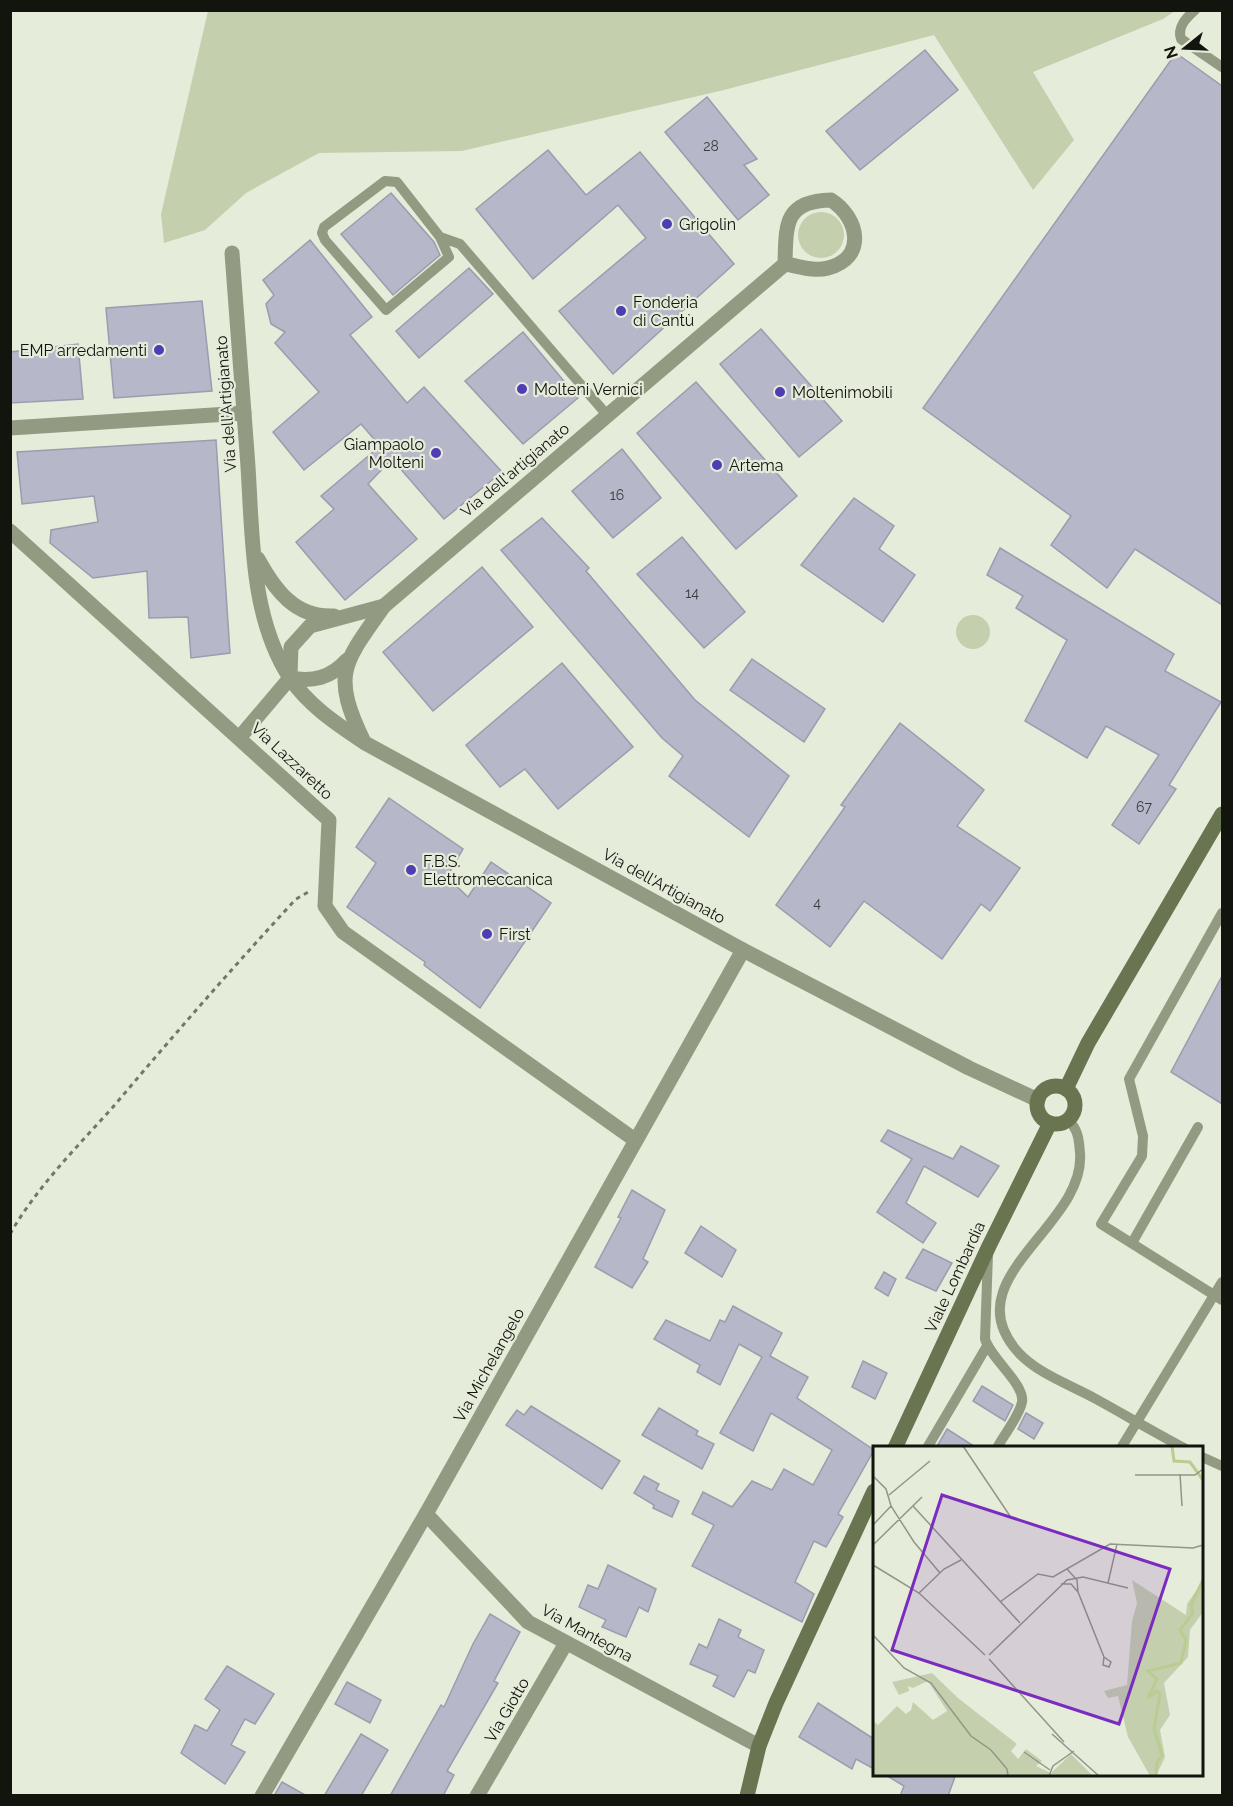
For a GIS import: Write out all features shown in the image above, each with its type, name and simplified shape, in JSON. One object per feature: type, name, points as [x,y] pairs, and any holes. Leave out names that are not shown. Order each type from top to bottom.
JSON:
[{"type":"main road","points":[[1066,1089],[1088,1043],[1222,814]]},
{"type":"main road","points":[[1049,1087],[1066,1089],[1075,1104],[1068,1120],[1050,1123],[1038,1111],[1038,1100],[1049,1087]]},
{"type":"main road","name":"Viale Lombardia","points":[[896,1446],[989,1246],[1050,1123]]},
{"type":"main road","points":[[747,1796],[759,1746],[776,1703],[871,1506]]},
{"type":"street","points":[[831,200],[845,209],[854,224],[854,244],[848,256],[837,265],[815,270],[785,264],[785,228],[792,215],[804,204],[831,200]]},
{"type":"street","name":"Via dell'Artigianato","points":[[232,253],[254,553],[261,606],[277,651],[290,678],[319,712],[365,743],[743,950],[969,1068],[1038,1100]]},
{"type":"street","name":"Via dell'artigianato","points":[[365,743],[352,717],[343,673],[350,657],[384,606],[785,264]]},
{"type":"street","points":[[10,428],[244,413]]},
{"type":"street","name":"Via Lazzaretto","points":[[10,531],[329,820],[325,906],[343,932],[635,1140]]},
{"type":"street","name":"Via dell'Artigianato","points":[[254,553],[276,589],[290,604],[324,616],[349,615]]},
{"type":"street","name":"Via dell'Artigianato","points":[[290,678],[291,647],[310,626],[384,606]]},
{"type":"street","points":[[240,737],[290,678],[307,681],[322,677],[339,669],[350,657]]},
{"type":"street","name":"Via Michelangelo","points":[[262,1796],[426,1514],[743,950]]},
{"type":"street","name":"Via Mantegna","points":[[426,1514],[528,1622],[759,1746]]},
{"type":"street","name":"Via Giotto","points":[[477,1796],[566,1642]]},
{"type":"lane","points":[[1196,10],[1182,25],[1179,33],[1182,39],[1222,67]]},
{"type":"lane","points":[[440,237],[449,258],[386,310],[325,240],[322,233],[324,226],[385,181],[397,182],[440,237],[460,244],[608,415]]},
{"type":"lane","points":[[1218,1298],[1101,1224],[1142,1156],[1143,1136],[1129,1079],[1222,914]]},
{"type":"lane","points":[[1068,1120],[1075,1127],[1079,1140],[1078,1173],[1071,1195],[1008,1277],[999,1307],[1002,1325],[1009,1340],[1029,1362],[1180,1446]]},
{"type":"lane","points":[[1132,1244],[1198,1127]]},
{"type":"lane","points":[[989,1246],[984,1326],[987,1346],[1021,1394],[1022,1403],[998,1446]]},
{"type":"lane","points":[[1122,1446],[1218,1298],[1222,1282]]},
{"type":"lane","points":[[928,1446],[987,1346]]},
{"type":"lane","points":[[1203,1457],[1222,1466]]},
{"type":"path","points":[[10,1234],[50,1179],[210,991],[296,899],[326,882]]},
{"type":"green space","points":[[208,10],[1175,11],[1163,19],[1033,72],[1074,140],[1033,190],[934,35],[724,90],[462,151],[319,153],[246,193],[205,230],[164,243],[161,214]]},
{"type":"green space","points":[[821,212],[837,219],[844,235],[837,251],[821,258],[805,251],[798,235],[805,219]]},
{"type":"green space","points":[[973,615],[985,620],[990,632],[985,644],[973,649],[961,644],[956,632],[961,620]]},
{"type":"building","points":[[925,50],[958,90],[860,170],[826,131]]},
{"type":"building","points":[[1176,53],[1222,86],[1222,605],[1135,549],[1107,588],[1051,545],[1071,516],[923,408]]},
{"type":"building","points":[[707,97],[757,159],[744,165],[769,195],[738,220],[665,132]]},
{"type":"building","points":[[548,150],[586,195],[640,152],[734,264],[613,374],[559,311],[646,238],[618,205],[533,279],[476,209]]},
{"type":"building","points":[[391,193],[434,242],[440,255],[393,295],[341,234]]},
{"type":"building","points":[[310,240],[372,317],[350,335],[407,403],[424,387],[502,472],[444,519],[392,459],[368,484],[417,539],[345,600],[296,542],[334,509],[321,496],[380,446],[361,424],[304,470],[273,432],[319,392],[275,343],[285,332],[271,324],[266,304],[274,295],[263,280]]},
{"type":"building","points":[[469,268],[493,294],[419,358],[396,331]]},
{"type":"building","name":"EMP arredamenti","points":[[202,301],[212,391],[114,398],[106,308]]},
{"type":"building","name":"Moltenimobili","points":[[761,329],[842,421],[799,457],[720,364]]},
{"type":"building","name":"Molteni Vernici","points":[[523,332],[578,398],[523,444],[465,381]]},
{"type":"building","points":[[78,344],[83,399],[10,403],[10,352]]},
{"type":"building","name":"Artema","points":[[696,382],[797,496],[736,549],[637,433]]},
{"type":"building","points":[[216,440],[230,653],[191,658],[188,617],[149,618],[147,571],[93,578],[50,543],[51,530],[98,522],[94,496],[22,504],[17,452]]},
{"type":"building","points":[[622,449],[661,498],[613,538],[572,491]]},
{"type":"building","points":[[854,498],[894,526],[879,549],[915,575],[883,622],[801,565]]},
{"type":"building","points":[[542,518],[589,568],[586,571],[695,700],[789,776],[749,837],[669,776],[683,756],[662,738],[501,550]]},
{"type":"building","points":[[682,537],[745,612],[704,648],[637,574]]},
{"type":"building","points":[[1000,548],[1174,654],[1165,671],[1221,702],[1169,785],[1176,789],[1139,844],[1112,825],[1159,755],[1106,726],[1087,758],[1025,721],[1067,640],[1016,608],[1023,596],[987,575]]},
{"type":"building","points":[[482,567],[533,627],[433,711],[383,652]]},
{"type":"building","points":[[752,659],[825,709],[804,742],[730,690]]},
{"type":"building","points":[[562,663],[633,747],[558,809],[525,769],[500,787],[466,745]]},
{"type":"building","points":[[900,723],[984,790],[957,826],[1020,868],[990,911],[981,904],[942,959],[864,901],[830,947],[776,905],[845,807],[841,805]]},
{"type":"building","points":[[389,798],[463,849],[447,877],[468,897],[491,862],[551,903],[480,1008],[424,965],[425,962],[347,907],[376,863],[356,847]]},
{"type":"building","points":[[1222,976],[1222,1104],[1171,1072]]},
{"type":"building","points":[[888,1130],[953,1159],[961,1146],[999,1166],[978,1197],[924,1166],[906,1203],[936,1223],[923,1243],[877,1212],[912,1159],[881,1141]]},
{"type":"building","points":[[632,1190],[665,1210],[643,1259],[648,1262],[632,1288],[595,1267],[621,1218],[618,1217]]},
{"type":"building","points":[[701,1226],[736,1250],[722,1277],[685,1253]]},
{"type":"building","points":[[923,1249],[952,1263],[936,1291],[906,1278]]},
{"type":"building","points":[[884,1272],[896,1279],[888,1296],[875,1288]]},
{"type":"building","points":[[733,1306],[782,1333],[770,1356],[808,1377],[797,1398],[873,1449],[838,1514],[843,1517],[826,1547],[814,1541],[795,1582],[814,1594],[802,1622],[692,1566],[714,1525],[692,1514],[703,1492],[732,1507],[752,1481],[772,1490],[784,1469],[813,1485],[832,1450],[771,1413],[753,1451],[720,1433],[762,1357],[739,1344],[720,1385],[697,1372],[700,1365],[654,1339],[666,1320],[710,1341],[720,1320],[725,1322]]},
{"type":"building","points":[[863,1361],[887,1373],[875,1399],[852,1387]]},
{"type":"building","points":[[982,1386],[1013,1405],[1005,1421],[973,1401]]},
{"type":"building","points":[[531,1406],[620,1461],[602,1489],[506,1425],[517,1410],[524,1415]]},
{"type":"building","points":[[659,1408],[698,1431],[696,1435],[714,1444],[702,1469],[642,1435]]},
{"type":"building","points":[[1026,1413],[1043,1423],[1034,1439],[1018,1429]]},
{"type":"building","points":[[947,1429],[974,1446],[937,1446]]},
{"type":"building","points":[[644,1476],[659,1484],[656,1490],[679,1501],[672,1517],[653,1508],[654,1505],[634,1493]]},
{"type":"building","points":[[608,1565],[656,1589],[648,1612],[639,1607],[626,1637],[602,1627],[606,1620],[579,1607],[588,1585],[598,1589]]},
{"type":"building","points":[[490,1614],[520,1632],[494,1681],[498,1683],[447,1771],[454,1775],[443,1796],[390,1796],[441,1705],[444,1707],[473,1644]]},
{"type":"building","points":[[719,1619],[741,1630],[738,1637],[764,1650],[755,1673],[748,1670],[734,1697],[713,1686],[718,1676],[690,1664],[699,1644],[707,1648]]},
{"type":"building","points":[[227,1666],[274,1694],[255,1724],[245,1719],[231,1745],[245,1752],[225,1784],[181,1753],[195,1725],[207,1731],[220,1710],[205,1699]]},
{"type":"building","points":[[347,1682],[381,1700],[370,1723],[335,1704]]},
{"type":"building","points":[[818,1703],[873,1738],[873,1768],[856,1759],[852,1769],[799,1737]]},
{"type":"building","points":[[361,1734],[388,1750],[361,1796],[324,1796]]},
{"type":"building","points":[[887,1776],[955,1776],[948,1796],[900,1796],[904,1786]]},
{"type":"building","points":[[282,1782],[307,1796],[274,1796]]},
{"type":"place","name":"Grigolin","points":[[667,224]]},
{"type":"place","name":"Fonderia di Cantù","points":[[621,311]]},
{"type":"place","name":"EMP arredamenti","points":[[159,350]]},
{"type":"place","name":"Molteni Vernici","points":[[522,389]]},
{"type":"place","name":"Moltenimobili","points":[[780,392]]},
{"type":"place","name":"Giampaolo Molteni","points":[[436,453]]},
{"type":"place","name":"Artema","points":[[717,465]]},
{"type":"place","name":"F.B.S. Elettromeccanica","points":[[411,870]]},
{"type":"place","name":"First","points":[[487,934]]}]
